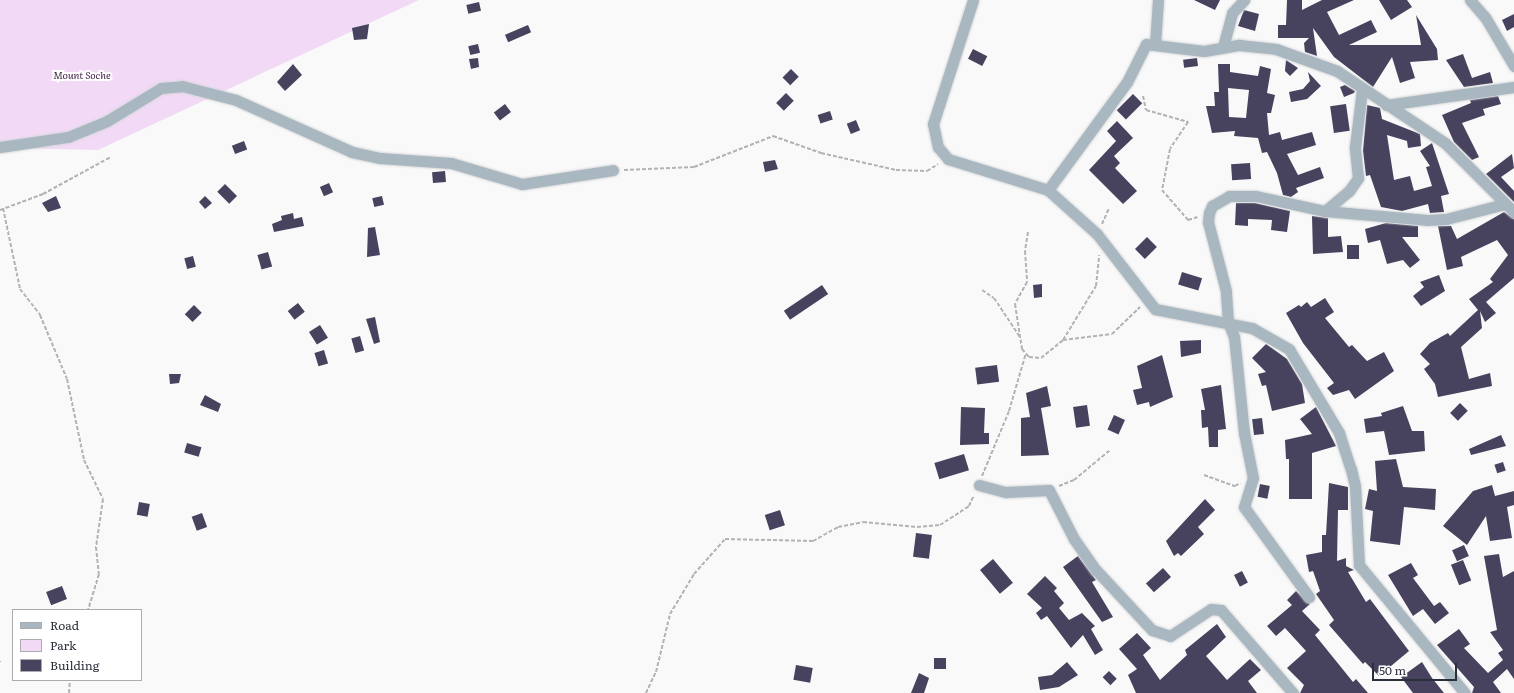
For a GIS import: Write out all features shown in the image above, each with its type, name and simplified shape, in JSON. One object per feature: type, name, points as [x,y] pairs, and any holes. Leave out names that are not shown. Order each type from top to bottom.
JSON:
[{"type":"street","points":[[973,0],[933,124],[933,137],[948,158],[1048,190],[1097,234],[1147,301],[1164,314],[1228,322],[1273,337],[1289,350],[1305,372],[1338,433],[1355,486],[1359,565],[1465,693]]},
{"type":"street","points":[[1155,45],[1158,0]]},
{"type":"street","points":[[1223,47],[1232,13],[1244,0]]},
{"type":"street","points":[[1470,0],[1485,17],[1514,66]]},
{"type":"street","points":[[1048,190],[1127,82],[1142,49],[1146,44],[1204,52],[1223,47],[1276,50],[1337,71],[1445,143],[1514,212]]},
{"type":"street","points":[[0,146],[68,137],[107,121],[160,88],[182,86],[236,100],[352,152],[380,158],[451,163],[522,184],[613,170]]},
{"type":"street","points":[[1386,104],[1514,87]]},
{"type":"street","points":[[1325,211],[1349,191],[1358,178],[1355,147],[1362,89]]},
{"type":"street","points":[[1309,597],[1244,507],[1253,478],[1244,434],[1234,337],[1228,322],[1226,291],[1208,222],[1209,213],[1212,206],[1229,196],[1256,196],[1325,211],[1446,219],[1506,204]]},
{"type":"street","points":[[979,485],[1006,492],[1049,490],[1074,539],[1096,570],[1152,630],[1170,636],[1211,609],[1222,610],[1293,693]]},
{"type":"path","points":[[1143,96],[1146,110],[1188,122],[1170,149],[1162,190],[1188,220],[1209,213]]},
{"type":"path","points":[[613,170],[694,167],[773,136],[835,157],[896,170],[927,171],[948,158]]},
{"type":"path","points":[[88,609],[99,574],[96,547],[103,499],[84,460],[67,379],[40,316],[20,288],[2,209],[43,194],[111,157]]},
{"type":"path","points":[[1097,234],[1109,208]]},
{"type":"path","points":[[1028,232],[1025,250],[1027,282],[1015,304],[1021,338],[1026,353],[1029,357],[1041,358],[1063,340],[1096,286],[1098,253]]},
{"type":"path","points":[[982,290],[1002,307],[1021,338]]},
{"type":"path","points":[[1063,340],[1112,334],[1147,301]]},
{"type":"path","points":[[646,693],[656,672],[670,614],[694,574],[725,539],[813,541],[838,527],[863,522],[917,527],[940,524],[969,506],[1009,411],[1026,353]]},
{"type":"path","points":[[1049,490],[1074,480],[1110,450]]},
{"type":"path","points":[[1204,474],[1235,486],[1253,478]]},
{"type":"path","points":[[69,693],[70,681]]},
{"type":"green space","name":"Mount Soche","points":[[0,0],[419,0],[98,150],[0,148]]},
{"type":"building","points":[[1194,0],[1220,0],[1215,10]]},
{"type":"building","points":[[1287,0],[1302,0],[1302,10],[1322,0],[1354,0],[1327,12],[1339,35],[1371,20],[1377,32],[1349,45],[1421,45],[1416,15],[1437,49],[1438,60],[1410,62],[1415,78],[1400,83],[1392,57],[1373,87],[1334,57],[1313,28],[1317,56],[1305,52],[1304,43],[1309,38],[1278,38],[1278,25],[1286,25]]},
{"type":"building","points":[[1379,0],[1407,0],[1412,7],[1391,20]]},
{"type":"building","points":[[479,2],[481,11],[468,14],[466,5]]},
{"type":"building","points":[[1244,10],[1259,14],[1255,31],[1238,26]]},
{"type":"building","points":[[1514,14],[1514,27],[1507,31],[1502,20]]},
{"type":"building","points":[[369,24],[367,39],[354,40],[352,28]]},
{"type":"building","points":[[528,25],[531,32],[508,42],[505,35]]},
{"type":"building","points":[[478,44],[480,53],[470,55],[468,46]]},
{"type":"building","points":[[973,49],[987,56],[982,66],[968,59]]},
{"type":"building","points":[[1463,54],[1472,78],[1490,72],[1493,83],[1464,87],[1446,60]]},
{"type":"building","points":[[478,58],[479,67],[471,69],[469,59]]},
{"type":"building","points":[[1197,58],[1198,66],[1184,68],[1183,60]]},
{"type":"building","points":[[1286,60],[1298,68],[1290,76],[1285,71]]},
{"type":"building","points":[[293,64],[302,75],[285,91],[277,82]]},
{"type":"building","points":[[1218,64],[1230,64],[1230,72],[1258,76],[1260,66],[1271,69],[1267,93],[1275,95],[1271,113],[1267,113],[1269,135],[1280,132],[1282,140],[1312,132],[1316,145],[1287,154],[1298,175],[1320,167],[1324,178],[1296,188],[1298,192],[1291,197],[1283,195],[1277,173],[1267,152],[1262,153],[1258,138],[1234,136],[1235,131],[1212,133],[1206,106],[1215,106],[1214,92],[1219,92]],"holes":[[[1228,88],[1249,90],[1246,118],[1229,117]]]},
{"type":"building","points":[[791,69],[799,77],[790,85],[783,77]]},
{"type":"building","points":[[1308,72],[1321,86],[1307,99],[1291,102],[1289,92],[1303,89],[1310,81]]},
{"type":"building","points":[[1345,85],[1355,91],[1354,93],[1344,97],[1340,87]]},
{"type":"building","points":[[786,93],[794,101],[784,111],[776,103]]},
{"type":"building","points":[[1133,94],[1142,103],[1126,119],[1117,110]]},
{"type":"building","points":[[1498,96],[1501,104],[1483,109],[1485,115],[1462,123],[1479,157],[1472,160],[1454,142],[1442,115],[1471,103],[1470,100]]},
{"type":"building","points":[[505,104],[511,112],[500,120],[494,112]]},
{"type":"building","points":[[1346,104],[1350,131],[1334,133],[1330,106]]},
{"type":"building","points":[[1367,105],[1380,108],[1382,119],[1420,134],[1421,146],[1408,148],[1407,141],[1387,135],[1394,180],[1410,176],[1414,191],[1432,186],[1426,167],[1430,166],[1420,151],[1432,143],[1449,194],[1441,196],[1444,212],[1430,213],[1428,204],[1402,211],[1381,207],[1370,175],[1366,176],[1363,151]]},
{"type":"building","points":[[830,111],[833,120],[820,124],[818,115]]},
{"type":"building","points":[[856,120],[860,130],[851,134],[847,124]]},
{"type":"building","points":[[1117,121],[1133,138],[1114,156],[1120,163],[1115,168],[1137,191],[1123,204],[1089,170],[1116,141],[1107,131]]},
{"type":"building","points":[[244,141],[247,149],[235,154],[232,146]]},
{"type":"building","points":[[1512,154],[1514,168],[1501,177],[1514,191],[1514,202],[1486,174]]},
{"type":"building","points":[[775,160],[778,169],[765,172],[763,162]]},
{"type":"building","points":[[1250,163],[1251,179],[1232,180],[1231,164]]},
{"type":"building","points":[[445,171],[446,182],[433,183],[432,172]]},
{"type":"building","points":[[329,183],[333,192],[324,196],[320,187]]},
{"type":"building","points":[[225,184],[237,196],[229,204],[217,192]]},
{"type":"building","points":[[56,196],[61,208],[48,212],[42,203]]},
{"type":"building","points":[[205,196],[212,203],[205,209],[199,202]]},
{"type":"building","points":[[382,196],[384,205],[374,207],[372,198]]},
{"type":"building","points":[[1236,203],[1255,203],[1290,211],[1287,232],[1271,230],[1272,220],[1248,219],[1248,226],[1235,225]]},
{"type":"building","points":[[1504,212],[1514,219],[1514,278],[1486,302],[1496,313],[1485,322],[1480,311],[1482,328],[1461,347],[1469,379],[1490,373],[1492,386],[1438,397],[1435,384],[1424,369],[1430,364],[1420,354],[1430,343],[1448,333],[1450,336],[1478,310],[1469,299],[1493,282],[1490,279],[1508,255],[1497,240],[1461,257],[1463,266],[1447,270],[1438,226],[1451,226],[1457,239]]},
{"type":"building","points":[[293,213],[294,219],[302,217],[304,226],[274,232],[272,224],[282,220],[281,216]]},
{"type":"building","points":[[1312,216],[1328,218],[1328,237],[1341,236],[1343,252],[1313,254]]},
{"type":"building","points":[[1386,223],[1418,226],[1418,237],[1402,237],[1420,260],[1410,268],[1403,260],[1387,264],[1380,240],[1368,243],[1365,229]]},
{"type":"building","points":[[375,227],[380,255],[367,257],[368,228]]},
{"type":"building","points":[[1147,237],[1157,247],[1145,259],[1135,249]]},
{"type":"building","points":[[1347,245],[1359,245],[1359,259],[1347,259]]},
{"type":"building","points":[[268,252],[272,266],[262,269],[257,255]]},
{"type":"building","points":[[193,256],[196,267],[187,269],[184,258]]},
{"type":"building","points":[[1182,272],[1202,278],[1198,291],[1178,284]]},
{"type":"building","points":[[1439,275],[1445,291],[1421,306],[1413,296],[1424,287],[1420,282]]},
{"type":"building","points":[[1042,284],[1042,297],[1034,298],[1033,285]]},
{"type":"building","points":[[822,285],[828,294],[790,320],[784,311]]},
{"type":"building","points":[[1325,298],[1334,312],[1325,318],[1349,347],[1352,345],[1367,361],[1384,352],[1394,371],[1355,399],[1349,390],[1333,395],[1327,388],[1334,383],[1303,343],[1286,313],[1299,305],[1301,307],[1307,302],[1311,307]]},
{"type":"building","points":[[298,303],[305,312],[295,320],[288,311]]},
{"type":"building","points":[[194,305],[202,313],[193,322],[185,314]]},
{"type":"building","points":[[375,317],[380,342],[374,344],[366,319]]},
{"type":"building","points":[[320,325],[328,338],[317,345],[309,332]]},
{"type":"building","points":[[360,336],[364,350],[355,353],[351,338]]},
{"type":"building","points":[[1201,340],[1201,353],[1181,357],[1180,341]]},
{"type":"building","points":[[1266,344],[1287,359],[1302,384],[1305,403],[1272,411],[1266,385],[1262,386],[1258,374],[1266,372],[1252,358]]},
{"type":"building","points":[[324,350],[328,363],[319,366],[314,353]]},
{"type":"building","points":[[1162,355],[1173,397],[1150,407],[1149,402],[1137,405],[1133,390],[1142,388],[1137,366]]},
{"type":"building","points":[[997,365],[999,382],[977,385],[975,368]]},
{"type":"building","points":[[169,374],[181,374],[179,383],[170,384]]},
{"type":"building","points":[[1221,385],[1226,429],[1218,430],[1218,447],[1209,447],[1208,427],[1202,428],[1201,410],[1205,410],[1201,389]]},
{"type":"building","points":[[1047,386],[1051,406],[1041,408],[1049,455],[1021,456],[1021,418],[1030,417],[1026,393]]},
{"type":"building","points":[[205,395],[221,404],[218,412],[200,405]]},
{"type":"building","points":[[1460,403],[1468,411],[1458,421],[1450,413]]},
{"type":"building","points":[[1087,405],[1090,426],[1076,428],[1073,407]]},
{"type":"building","points":[[1403,406],[1412,431],[1424,431],[1425,451],[1389,455],[1384,431],[1366,433],[1364,419],[1382,416],[1381,413]]},
{"type":"building","points":[[961,407],[985,408],[984,433],[989,433],[989,444],[960,445]]},
{"type":"building","points":[[1316,407],[1336,446],[1312,453],[1312,499],[1289,499],[1289,459],[1286,459],[1285,440],[1312,434],[1300,419]]},
{"type":"building","points":[[1114,415],[1125,420],[1118,434],[1107,430]]},
{"type":"building","points":[[1262,418],[1264,434],[1254,435],[1252,419]]},
{"type":"building","points":[[1501,435],[1506,446],[1471,455],[1469,449]]},
{"type":"building","points":[[187,443],[201,447],[199,457],[184,453]]},
{"type":"building","points":[[964,454],[969,470],[939,479],[934,463]]},
{"type":"building","points":[[1396,459],[1403,487],[1436,489],[1435,510],[1404,507],[1400,545],[1370,541],[1373,511],[1365,509],[1369,489],[1377,491],[1375,461]]},
{"type":"building","points":[[1503,462],[1506,471],[1497,473],[1494,465]]},
{"type":"building","points":[[1329,483],[1348,487],[1348,510],[1338,510],[1337,561],[1346,558],[1346,566],[1354,570],[1348,572],[1366,602],[1370,599],[1409,651],[1379,676],[1365,662],[1363,664],[1329,625],[1334,620],[1316,594],[1320,591],[1313,571],[1309,572],[1306,555],[1322,552],[1322,535],[1326,535]]},
{"type":"building","points":[[1260,484],[1270,486],[1267,499],[1258,497]]},
{"type":"building","points":[[1492,485],[1495,496],[1514,491],[1514,505],[1507,507],[1512,538],[1490,541],[1486,516],[1467,545],[1443,526],[1473,491]]},
{"type":"building","points":[[1205,499],[1215,510],[1198,527],[1204,534],[1181,556],[1178,553],[1174,556],[1166,541]]},
{"type":"building","points":[[139,502],[150,504],[148,517],[137,515]]},
{"type":"building","points":[[780,510],[785,525],[770,530],[765,515]]},
{"type":"building","points":[[202,513],[207,527],[197,531],[192,517]]},
{"type":"building","points":[[916,533],[932,535],[929,559],[913,557]]},
{"type":"building","points":[[1464,545],[1469,556],[1457,561],[1452,550]]},
{"type":"building","points":[[1499,554],[1503,577],[1514,571],[1514,679],[1507,669],[1493,682],[1501,693],[1472,693],[1474,687],[1437,645],[1459,629],[1470,644],[1464,648],[1488,673],[1503,660],[1498,653],[1503,650],[1490,632],[1497,630],[1484,556]]},
{"type":"building","points":[[1078,556],[1096,580],[1092,582],[1113,617],[1102,622],[1063,567]]},
{"type":"building","points":[[993,559],[1013,583],[1000,594],[980,570]]},
{"type":"building","points":[[1463,560],[1471,580],[1459,585],[1451,565]]},
{"type":"building","points":[[1411,563],[1418,575],[1413,578],[1434,606],[1440,602],[1449,613],[1435,624],[1423,609],[1413,616],[1388,575]]},
{"type":"building","points":[[1163,568],[1171,577],[1154,592],[1146,583]]},
{"type":"building","points":[[1242,571],[1248,583],[1240,587],[1234,575]]},
{"type":"building","points":[[1045,576],[1057,588],[1054,591],[1064,603],[1059,608],[1069,620],[1082,613],[1095,626],[1091,629],[1103,650],[1095,655],[1083,635],[1071,648],[1047,616],[1041,620],[1036,613],[1042,608],[1027,594]]},
{"type":"building","points":[[62,586],[67,599],[51,605],[46,592]]},
{"type":"building","points":[[1296,591],[1310,604],[1302,611],[1320,630],[1315,635],[1353,682],[1356,679],[1368,693],[1300,693],[1304,685],[1287,668],[1306,651],[1285,628],[1276,636],[1267,626],[1292,605],[1287,600]]},
{"type":"building","points":[[1217,624],[1226,637],[1206,656],[1227,680],[1250,659],[1261,670],[1248,681],[1257,693],[1136,693],[1128,675],[1137,669],[1119,649],[1137,633],[1151,648],[1143,655],[1160,680],[1187,655],[1185,650]]},
{"type":"building","points":[[934,658],[946,658],[946,669],[934,669]]},
{"type":"building","points":[[1067,662],[1078,675],[1059,687],[1040,690],[1038,677],[1052,675]]},
{"type":"building","points":[[1422,662],[1444,693],[1413,693],[1401,677]]},
{"type":"building","points":[[796,665],[813,668],[810,683],[793,680]]},
{"type":"building","points":[[1109,671],[1117,679],[1110,685],[1103,677]]},
{"type":"building","points":[[919,673],[929,678],[924,693],[911,693]]}]
